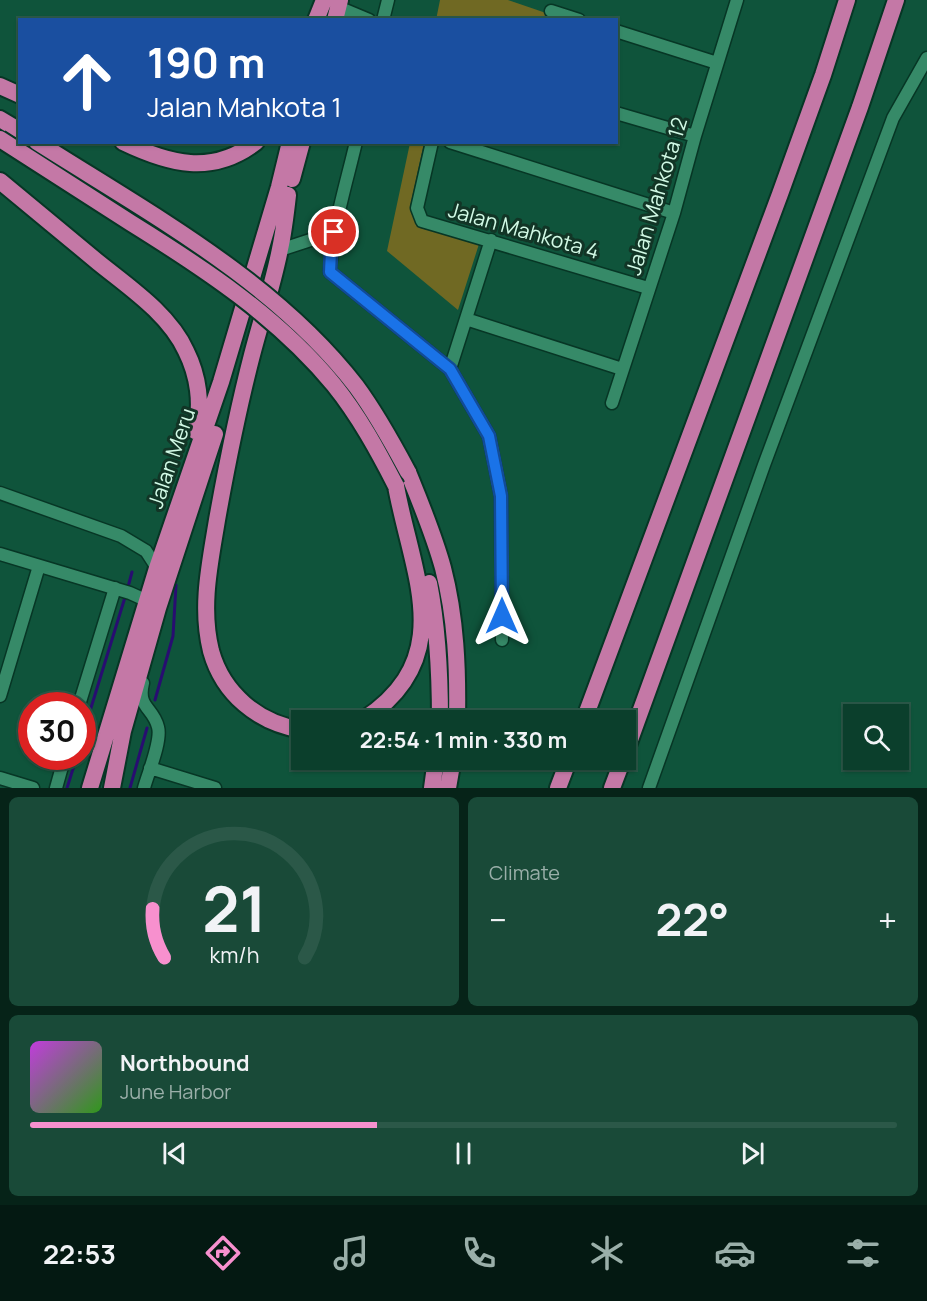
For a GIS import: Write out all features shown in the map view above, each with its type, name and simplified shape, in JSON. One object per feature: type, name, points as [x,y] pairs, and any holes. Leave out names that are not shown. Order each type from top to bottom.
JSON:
[{"type":"highway","points":[[588,710],[823,75],[847,0]]},
{"type":"highway","points":[[636,723],[860,107],[896,0]]},
{"type":"highway","points":[[318,18],[333,5]]},
{"type":"highway","points":[[323,18],[333,5]]},
{"type":"highway","points":[[0,86],[18,94]]},
{"type":"highway","points":[[0,119],[18,130]]},
{"type":"highway","points":[[0,139],[176,251],[248,302],[279,327],[347,402],[372,440],[396,486],[415,531],[433,604],[440,671],[440,710]]},
{"type":"highway","points":[[40,144],[225,264],[290,315],[330,355],[356,386],[384,428],[408,472],[428,520],[443,569],[453,622],[457,710]]},
{"type":"highway","points":[[127,144],[177,163],[213,162],[244,152],[254,144]]},
{"type":"highway","name":"Jalan Meru","points":[[112,788],[152,606],[157,568],[221,382],[290,144]]},
{"type":"highway","name":"Jalan Meru","points":[[90,788],[152,606],[232,384],[301,144]]},
{"type":"highway","points":[[0,181],[151,306],[186,349],[195,373],[199,418],[182,479],[174,519]]},
{"type":"highway","points":[[288,195],[280,250],[252,354],[223,484],[207,579],[206,614],[212,652],[229,690],[258,715],[291,727]]},
{"type":"highway","points":[[375,710],[395,694],[413,664],[419,646],[422,617],[418,574],[403,523],[396,486]]},
{"type":"highway","points":[[103,788],[125,723]]},
{"type":"highway","points":[[432,788],[434,770]]},
{"type":"highway","points":[[448,788],[451,770]]},
{"type":"highway","points":[[558,788],[565,770]]},
{"type":"highway","points":[[612,788],[619,770]]},
{"type":"street","points":[[384,18],[388,0]]},
{"type":"street","name":"Jalan Mahkota 12","points":[[612,403],[674,213],[694,136],[737,0]]},
{"type":"street","points":[[333,5],[364,18]]},
{"type":"street","points":[[551,11],[573,18]]},
{"type":"street","points":[[618,32],[717,63]]},
{"type":"street","points":[[649,788],[764,465],[893,118],[927,58]]},
{"type":"street","points":[[618,114],[694,136]]},
{"type":"street","points":[[356,144],[334,232],[330,272],[450,369],[489,436],[501,496],[502,640]]},
{"type":"street","name":"Jalan Mahkota 4","points":[[432,144],[417,208],[422,221],[648,288]]},
{"type":"street","points":[[456,144],[674,213]]},
{"type":"street","points":[[280,250],[334,232]]},
{"type":"street","points":[[450,369],[491,240]]},
{"type":"street","points":[[466,319],[622,369]]},
{"type":"street","points":[[0,493],[121,536],[146,551],[157,568]]},
{"type":"street","points":[[0,554],[122,590],[141,598],[152,606],[141,692],[142,700],[158,726],[158,739],[144,788]]},
{"type":"street","points":[[0,696],[39,566]]},
{"type":"street","points":[[84,692],[122,590]]},
{"type":"street","points":[[125,723],[138,711],[152,716]]},
{"type":"street","points":[[150,768],[215,788]]},
{"type":"street","points":[[56,788],[61,770]]},
{"type":"street","points":[[0,778],[31,788]]},
{"type":"shaded area","points":[[440,0],[508,0],[546,13],[544,18],[436,18]]},
{"type":"shaded area","points":[[410,144],[424,144],[410,207],[417,227],[479,244],[458,310],[387,251]]},
{"type":"waterway","points":[[128,587],[132,572]]},
{"type":"waterway","points":[[155,700],[173,636],[176,585]]},
{"type":"waterway","points":[[96,692],[126,594]]},
{"type":"waterway","points":[[130,788],[147,728]]},
{"type":"waterway","points":[[67,788],[73,770]]},
{"type":"route","points":[[334,232],[330,272],[450,369],[489,436],[501,496],[502,616]]}]
